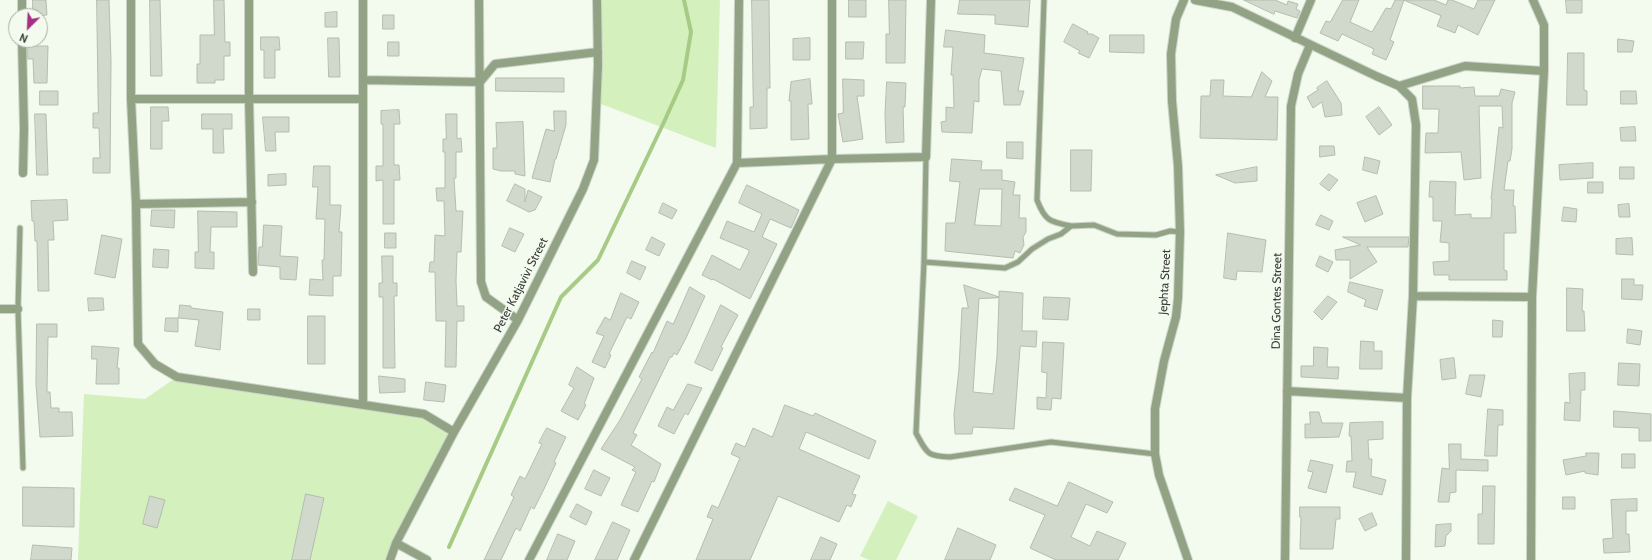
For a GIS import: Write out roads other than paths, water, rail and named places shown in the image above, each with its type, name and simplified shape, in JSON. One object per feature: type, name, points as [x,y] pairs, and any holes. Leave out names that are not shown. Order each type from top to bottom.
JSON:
[{"type":"street","points":[[130,0],[131,99],[136,204],[138,344],[155,364],[177,377],[424,414],[454,432]]},
{"type":"street","points":[[249,0],[249,99],[253,272]]},
{"type":"street","points":[[363,0],[363,404]]},
{"type":"street","points":[[479,0],[481,282],[486,297],[518,320]]},
{"type":"street","name":"Peter Katjavivi Street","points":[[390,560],[396,542],[454,432],[518,320],[583,189],[594,160],[598,52],[597,0]]},
{"type":"street","points":[[529,560],[737,163],[740,0]]},
{"type":"street","points":[[634,560],[832,159],[832,0]]},
{"type":"street","points":[[737,163],[926,157],[932,0]]},
{"type":"street","name":"Jephta Street","points":[[1184,0],[1176,19],[1171,54],[1172,101],[1178,166],[1180,232],[1178,298],[1176,317],[1164,361],[1155,409],[1155,454],[1159,475],[1188,560]]},
{"type":"street","points":[[1195,0],[1232,7],[1399,86],[1412,100],[1416,125],[1413,296],[1407,398],[1406,560]]},
{"type":"street","points":[[1295,38],[1311,0]]},
{"type":"street","points":[[1531,560],[1532,297],[1544,71],[1544,25],[1533,0]]},
{"type":"street","name":"Dina Gontes Street","points":[[1285,560],[1291,106],[1298,74],[1310,45]]},
{"type":"street","points":[[22,48],[24,129],[23,173]]},
{"type":"street","points":[[480,82],[494,64],[598,52]]},
{"type":"street","points":[[1399,86],[1465,66],[1544,71]]},
{"type":"street","points":[[363,80],[480,82]]},
{"type":"street","points":[[131,99],[363,99]]},
{"type":"street","points":[[136,204],[252,202]]},
{"type":"street","points":[[1413,296],[1532,297]]},
{"type":"street","points":[[0,309],[18,309]]},
{"type":"street","points":[[1287,391],[1407,398]]},
{"type":"street","points":[[396,542],[427,560]]},
{"type":"lane","points":[[1044,0],[1037,200],[1042,213],[1052,222],[1071,226],[1094,225],[1117,234],[1156,235],[1170,231],[1180,232]]},
{"type":"lane","points":[[926,157],[924,262],[916,433],[926,452],[934,456],[950,456],[1051,442],[1155,454]]},
{"type":"lane","points":[[924,262],[1005,268],[1018,262],[1032,248],[1061,234],[1071,226]]},
{"type":"lane","points":[[20,228],[18,309],[23,468]]},
{"type":"waterway","points":[[449,547],[561,297],[598,260],[683,80],[691,32],[684,0]]}]
